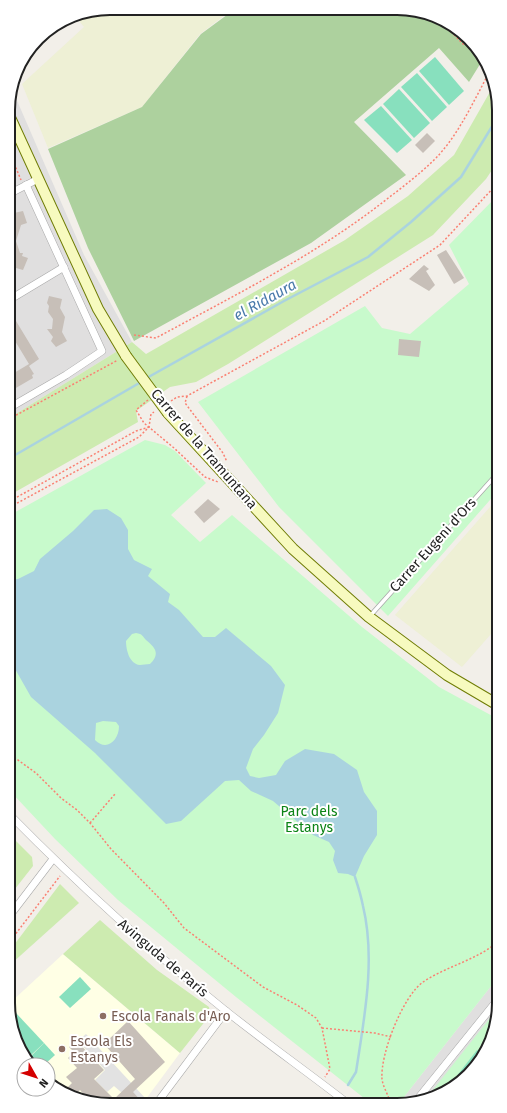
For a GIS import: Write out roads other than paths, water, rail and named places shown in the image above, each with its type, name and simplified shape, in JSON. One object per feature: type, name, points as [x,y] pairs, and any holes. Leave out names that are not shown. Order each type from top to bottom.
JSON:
[{"type":"main road","name":"Carrer de la Tramuntana","points":[[15,128],[98,308],[126,356],[168,413],[293,549],[369,617],[447,675],[492,701]]},
{"type":"street","points":[[15,191],[38,179]]},
{"type":"street","points":[[15,405],[66,375],[102,351],[64,267],[24,186]]},
{"type":"street","points":[[15,296],[64,267]]},
{"type":"street","name":"Avinguda de París","points":[[15,820],[99,903],[226,1011],[341,1098]]},
{"type":"street","points":[[15,909],[53,859]]},
{"type":"street","points":[[422,1095],[492,1007]]},
{"type":"street","points":[[161,1098],[226,1011]]},
{"type":"lane","name":"Carrer Eugeni d'Ors","points":[[369,617],[492,480]]},
{"type":"water","points":[[107,509],[121,518],[128,530],[128,549],[134,560],[152,569],[148,576],[170,594],[168,602],[179,610],[203,637],[215,637],[226,628],[271,666],[285,685],[278,713],[253,749],[246,768],[250,776],[259,778],[276,775],[285,761],[305,749],[334,754],[357,770],[364,792],[377,811],[377,835],[364,856],[355,877],[348,874],[338,873],[333,860],[335,851],[329,842],[313,835],[273,801],[251,791],[239,780],[225,781],[181,821],[166,824],[95,753],[31,697],[15,669],[15,579],[34,571],[40,559],[73,531],[94,510]],"holes":[[[132,634],[140,634],[156,651],[155,657],[150,664],[136,664],[129,656],[126,641]],[[103,721],[116,722],[119,726],[117,736],[112,743],[104,745],[95,740],[96,723]]]},
{"type":"waterway","name":"el Ridaura","points":[[145,379],[284,301],[368,257],[411,222],[461,177],[492,127]]},
{"type":"waterway","name":"el Ridaura","points":[[15,455],[141,382]]},
{"type":"waterway","points":[[348,1085],[356,1072],[365,1010],[369,968],[367,926],[355,877]]},
{"type":"place","name":"Escola Fanals d'Aro","points":[[103,1016]]},
{"type":"place","name":"Escola Els Estanys","points":[[62,1049]]},
{"type":"park label","name":"Parc dels Estanys","points":[[309,820]]}]
